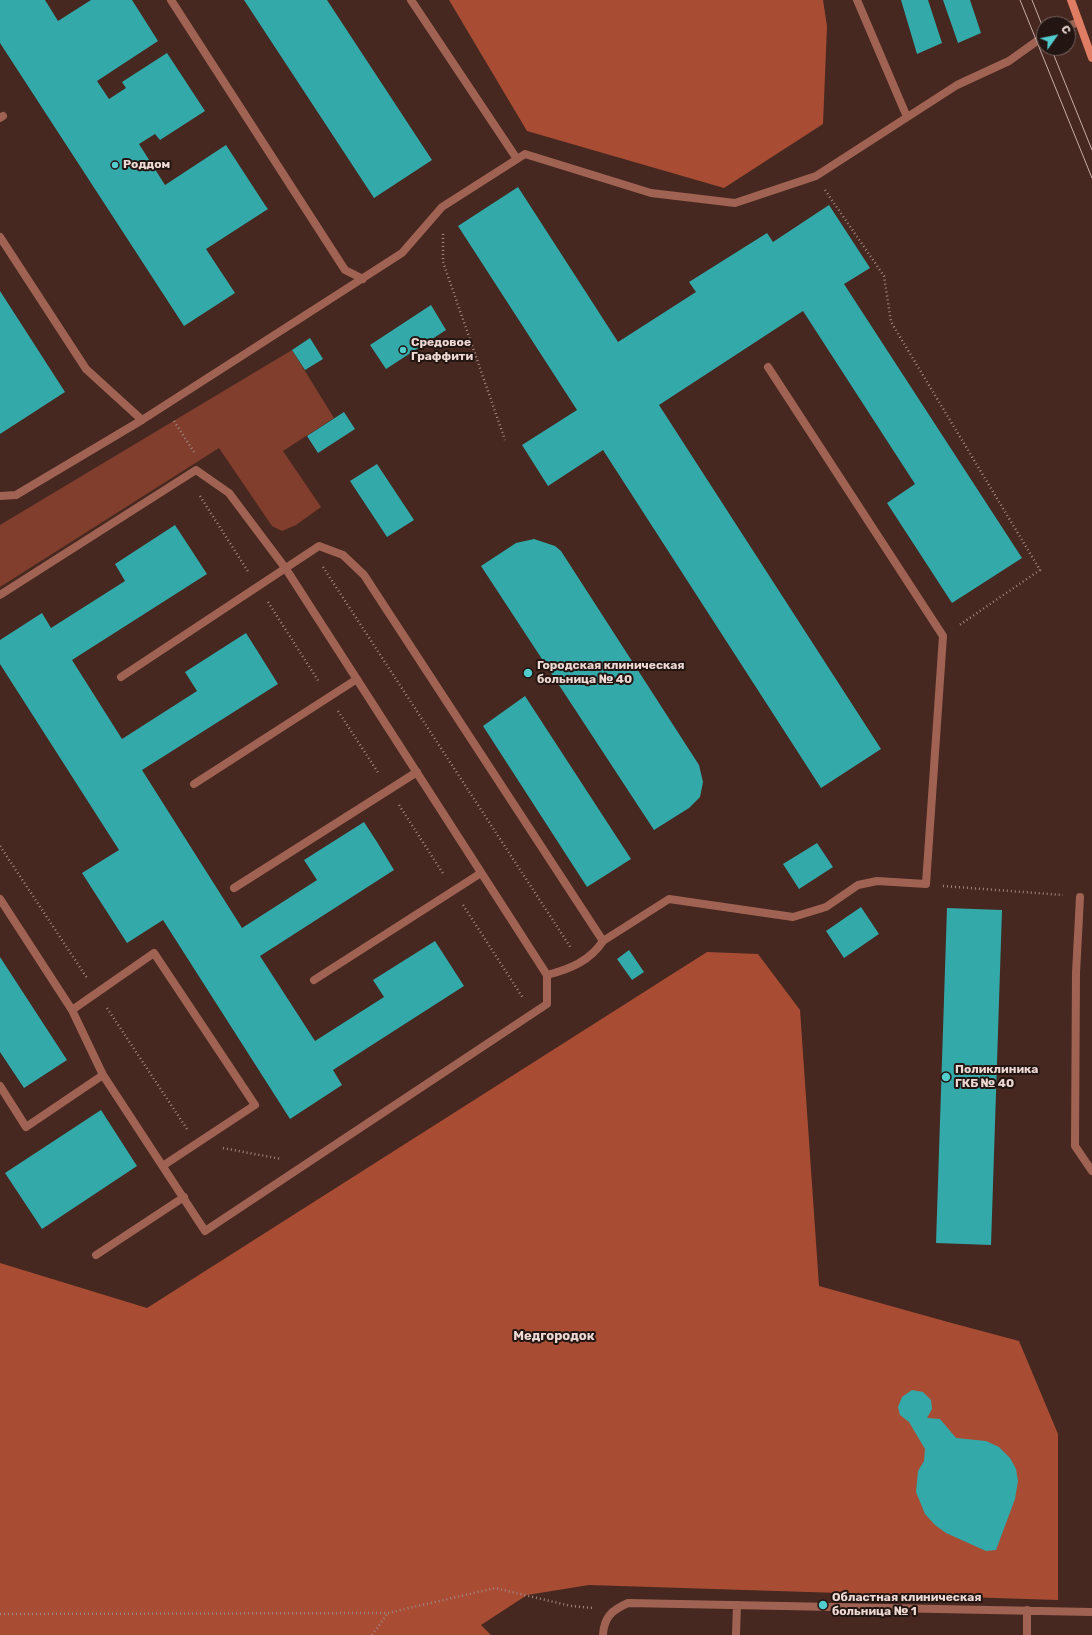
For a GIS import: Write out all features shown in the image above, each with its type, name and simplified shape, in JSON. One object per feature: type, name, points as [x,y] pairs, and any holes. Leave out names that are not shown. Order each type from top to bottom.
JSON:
[{"type":"street","points":[[1071,0],[1092,58]]},
{"type":"lane","points":[[171,0],[345,270],[363,279]]},
{"type":"lane","points":[[411,0],[517,159]]},
{"type":"lane","points":[[857,0],[907,117]]},
{"type":"lane","points":[[0,496],[16,495],[142,420],[363,279],[402,253],[442,207],[525,154],[652,193],[735,203],[816,176],[957,85],[1008,61],[1036,42]]},
{"type":"lane","points":[[0,237],[86,369],[142,420]]},
{"type":"lane","points":[[547,975],[571,968],[596,951],[603,941],[669,899],[793,917],[826,907],[858,885],[877,881],[926,884],[943,636],[768,367]]},
{"type":"lane","points":[[0,595],[196,470],[229,493],[286,569],[547,975],[547,1004],[205,1231],[164,1166],[103,1075],[72,1010],[0,899]]},
{"type":"lane","points":[[122,677],[319,546],[343,555],[364,575],[603,941]]},
{"type":"lane","points":[[194,784],[358,679]]},
{"type":"lane","points":[[234,888],[417,772]]},
{"type":"lane","points":[[314,980],[481,872]]},
{"type":"lane","points":[[1080,897],[1076,973],[1076,1146],[1092,1171]]},
{"type":"lane","points":[[72,1010],[154,953],[255,1105],[164,1166]]},
{"type":"lane","points":[[0,1086],[26,1128],[103,1075]]},
{"type":"lane","points":[[96,1255],[184,1197]]},
{"type":"lane","points":[[604,1635],[604,1625],[614,1610],[628,1603],[1092,1612]]},
{"type":"lane","points":[[736,1635],[737,1605]]},
{"type":"lane","points":[[1027,1635],[1028,1610]]},
{"type":"path","points":[[816,176],[884,276],[891,322],[1040,570],[943,636]]},
{"type":"path","points":[[442,207],[443,262],[505,440]]},
{"type":"path","points":[[164,406],[196,455],[196,470]]},
{"type":"path","points":[[187,476],[532,1014]]},
{"type":"path","points":[[313,551],[580,962]]},
{"type":"path","points":[[926,884],[1080,897]]},
{"type":"path","points":[[196,1144],[307,1163]]},
{"type":"path","points":[[0,1614],[388,1613],[494,1588],[571,1606],[614,1610]]},
{"type":"path","points":[[372,1635],[388,1613]]},
{"type":"shaded area","points":[[449,0],[823,0],[827,26],[823,124],[724,188],[527,131]]},
{"type":"shaded area","points":[[292,350],[334,418],[283,451],[321,507],[296,525],[282,531],[272,526],[219,448],[0,587],[0,525]]},
{"type":"shaded area","points":[[707,952],[758,954],[800,1010],[819,1286],[1019,1341],[1058,1434],[1058,1600],[589,1585],[527,1595],[481,1625],[491,1635],[0,1635],[0,1263],[147,1308]]},
{"type":"building","name":"Роддом","points":[[0,0],[45,0],[58,21],[91,0],[132,0],[158,41],[97,81],[109,99],[126,88],[122,82],[167,53],[205,111],[160,140],[155,134],[139,144],[165,185],[226,145],[268,209],[206,249],[235,293],[184,326],[0,43]]},
{"type":"building","points":[[244,0],[327,0],[432,160],[374,198]]},
{"type":"building","points":[[901,0],[928,0],[942,43],[917,54]]},
{"type":"building","points":[[943,0],[970,0],[981,33],[958,43]]},
{"type":"building","points":[[518,187],[618,342],[696,292],[689,282],[767,233],[773,242],[829,205],[870,268],[844,284],[1022,558],[952,603],[887,503],[915,484],[803,311],[659,405],[881,749],[821,788],[603,450],[548,486],[522,445],[577,410],[458,226]]},
{"type":"building","points":[[0,291],[65,392],[0,434]]},
{"type":"building","points":[[431,305],[446,330],[386,369],[370,345]]},
{"type":"building","points":[[310,338],[323,359],[305,370],[292,350]]},
{"type":"building","points":[[344,412],[355,429],[318,453],[307,436]]},
{"type":"building","points":[[377,464],[414,520],[387,537],[350,481]]},
{"type":"building","points":[[175,525],[207,574],[72,660],[122,739],[197,691],[185,672],[246,633],[278,684],[142,770],[242,928],[317,880],[304,860],[364,822],[377,842],[394,870],[260,956],[315,1041],[384,997],[373,980],[435,941],[464,986],[333,1070],[342,1085],[290,1119],[163,920],[127,943],[82,873],[119,850],[0,664],[0,640],[42,613],[51,628],[125,581],[115,564]]},
{"type":"building","points":[[534,539],[555,546],[561,551],[699,765],[703,782],[700,797],[689,808],[654,830],[481,566],[516,543]]},
{"type":"building","points":[[525,696],[631,859],[587,887],[483,726]]},
{"type":"building","points":[[817,843],[833,867],[799,889],[783,864]]},
{"type":"building","points":[[861,907],[879,934],[844,958],[826,931]]},
{"type":"building","points":[[947,908],[1002,910],[991,1245],[936,1243]]},
{"type":"building","points":[[629,950],[644,972],[632,980],[617,959]]},
{"type":"building","points":[[0,957],[67,1060],[24,1088],[0,1052]]},
{"type":"building","points":[[101,1110],[137,1166],[42,1229],[5,1173]]},
{"type":"building","points":[[912,1390],[923,1392],[931,1400],[932,1409],[927,1418],[940,1419],[956,1438],[986,1441],[999,1447],[1010,1458],[1016,1469],[1018,1481],[1015,1499],[996,1550],[986,1551],[946,1533],[935,1525],[925,1514],[916,1492],[918,1471],[924,1461],[925,1449],[909,1422],[900,1415],[898,1407],[902,1397]]},
{"type":"tram line","points":[[1020,0],[1092,178]]},
{"type":"tram line","points":[[1032,0],[1038,16]]},
{"type":"tram line","points":[[1054,56],[1092,150]]},
{"type":"place","name":"Роддом","points":[[115,165]]},
{"type":"place","name":"Средовое Граффити","points":[[403,350]]},
{"type":"place","name":"Городская клиническая больница № 40","points":[[528,673]]},
{"type":"place","name":"Поликлиника ГКБ № 40","points":[[946,1077]]},
{"type":"place","name":"Областная клиническая больница № 1","points":[[823,1605]]},
{"type":"district","name":"Медгородок","points":[[554,1336]]}]
